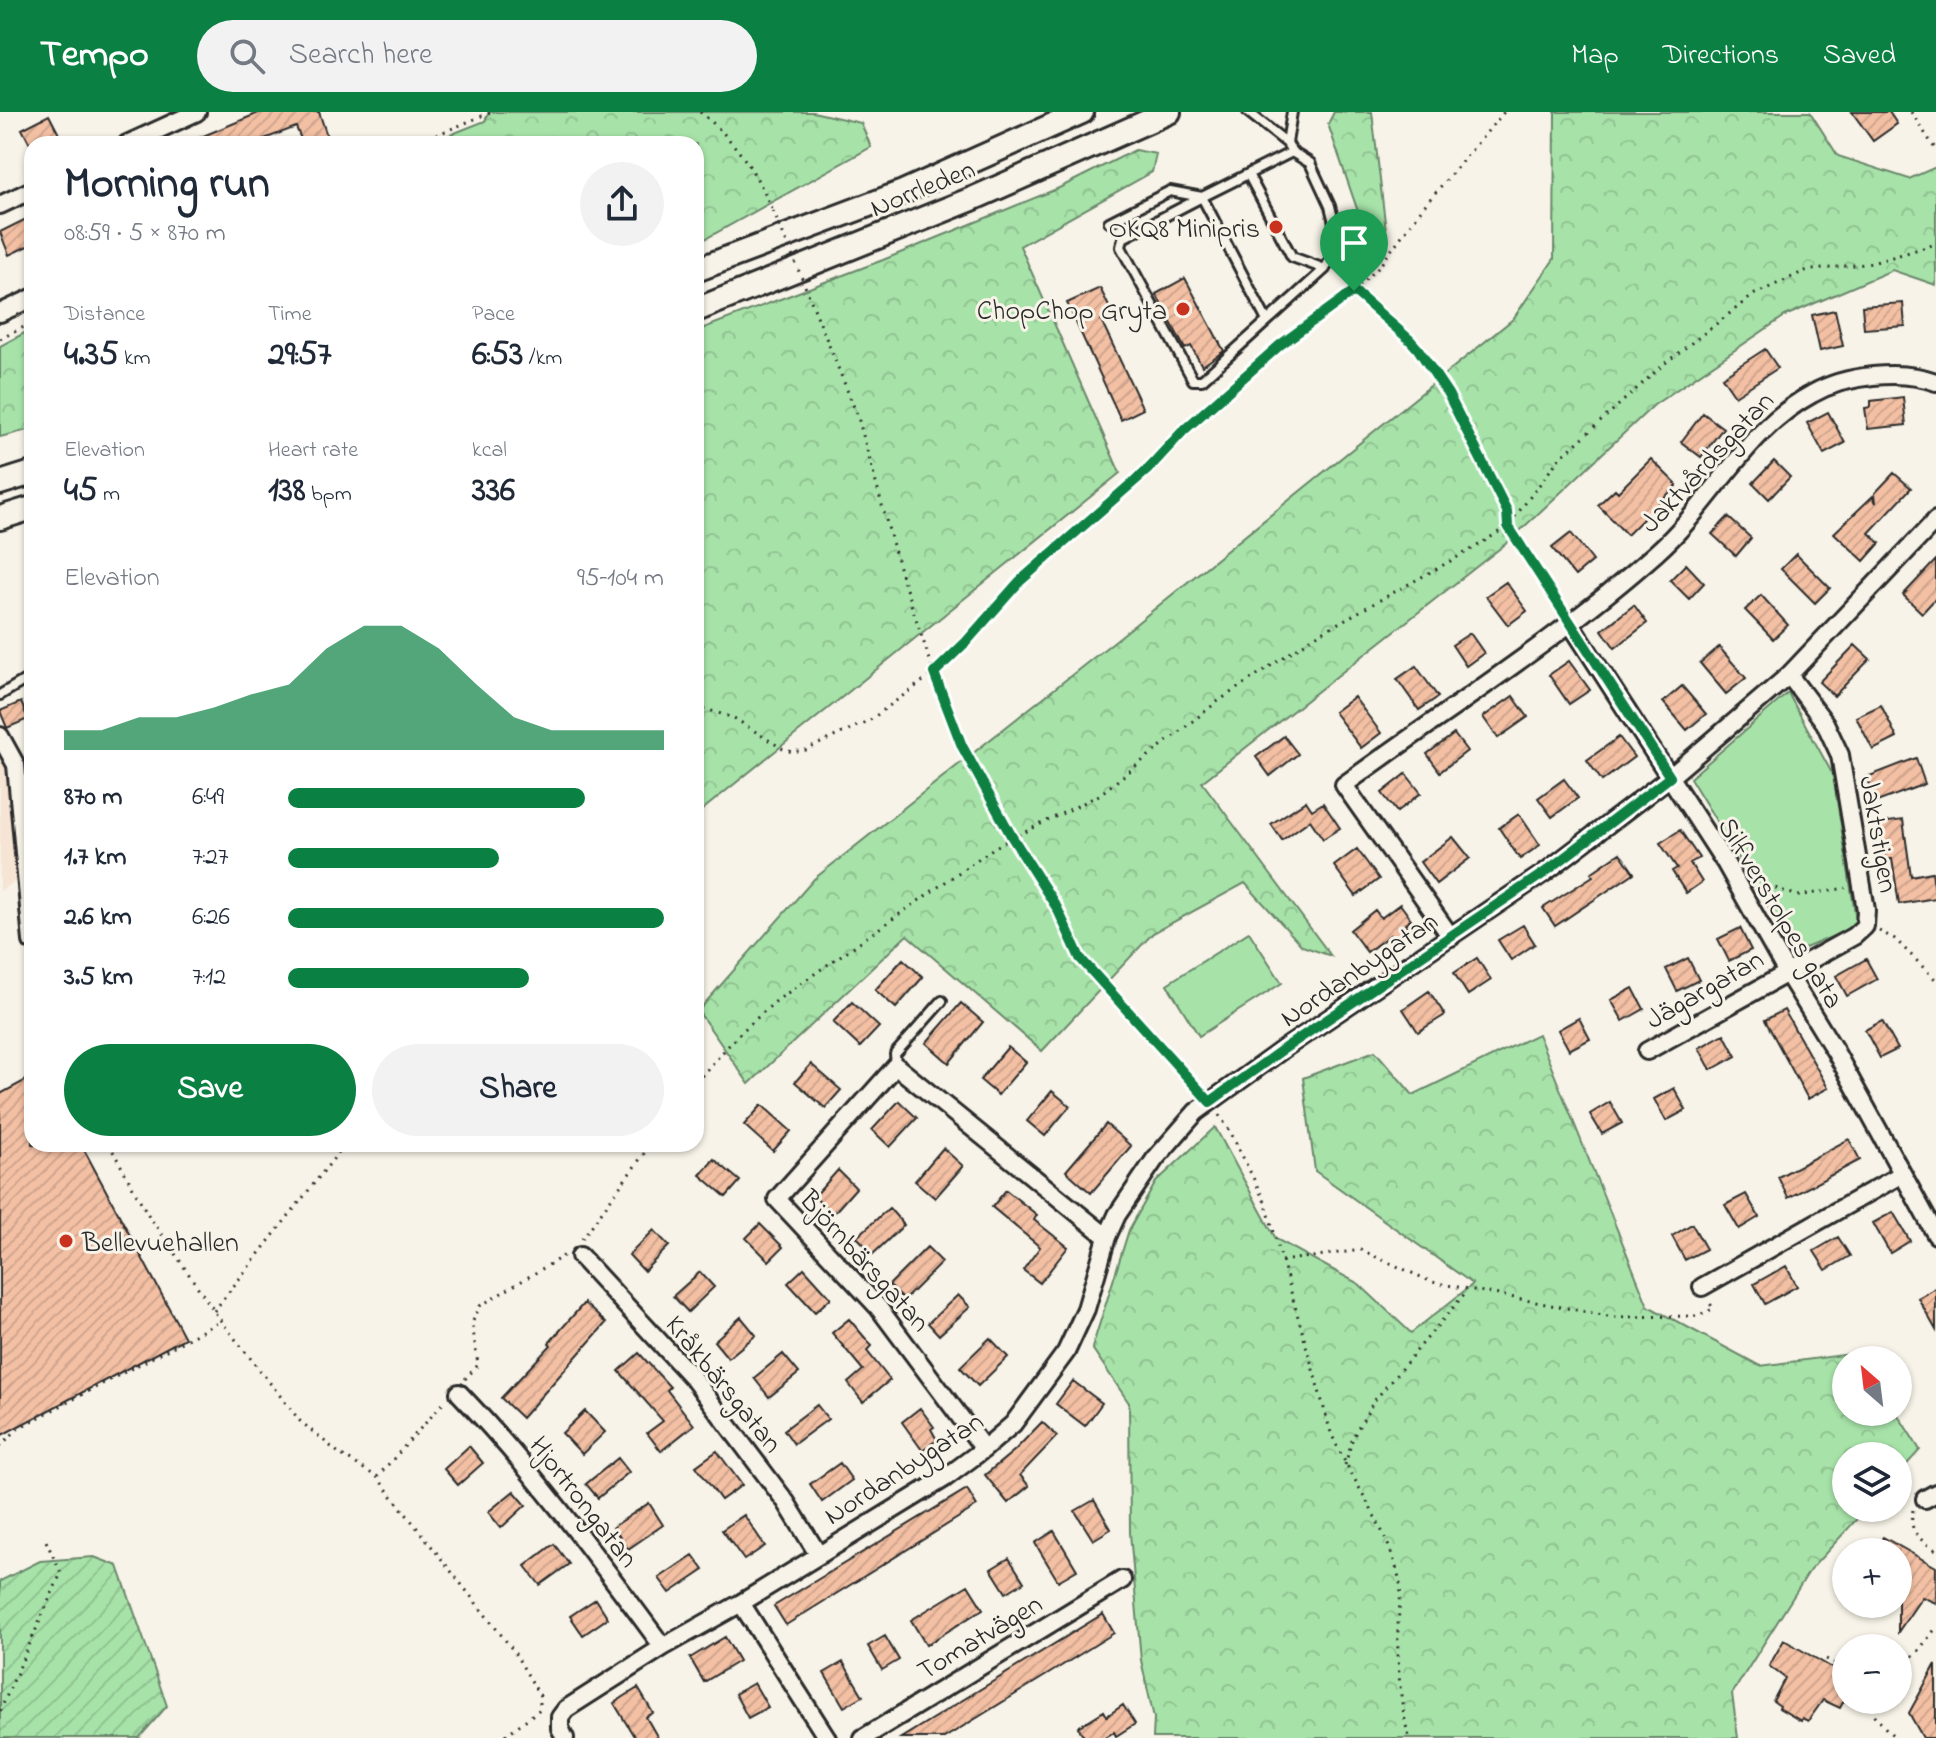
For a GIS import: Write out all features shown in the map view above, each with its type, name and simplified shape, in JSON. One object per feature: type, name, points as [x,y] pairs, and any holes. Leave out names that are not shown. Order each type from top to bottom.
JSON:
[{"type":"main road","name":"Norrleden","points":[[704,267],[903,192],[1082,112]]},
{"type":"main road","name":"Norrleden","points":[[704,307],[972,199],[1169,112]]},
{"type":"main road","points":[[0,483],[24,476]]},
{"type":"main road","points":[[0,518],[24,510]]},
{"type":"street","points":[[144,136],[197,112]]},
{"type":"street","points":[[0,205],[24,194]]},
{"type":"street","points":[[0,313],[24,302]]},
{"type":"street","name":"Jaktvårdsgatan","points":[[1451,937],[1344,785],[1570,623],[1657,552],[1701,509],[1776,416],[1815,392],[1857,379],[1889,374],[1936,382]]},
{"type":"street","name":"Nordanbygatan","points":[[565,1738],[560,1728],[560,1717],[566,1709],[663,1647],[945,1478],[1013,1424],[1066,1352],[1086,1309],[1107,1237],[1123,1206],[1155,1159],[1196,1112],[1282,1050],[1544,873],[1670,777],[1789,675],[1933,529]]},
{"type":"street","name":"Silfverstolpes gata","points":[[1570,623],[1726,864],[1835,1051],[1936,1235]]},
{"type":"street","name":"Jaktstigen","points":[[1786,971],[1854,936],[1865,926],[1862,886],[1840,755],[1825,723],[1789,675]]},
{"type":"street","points":[[0,736],[16,765],[24,791]]},
{"type":"street","name":"Jägargatan","points":[[1647,1051],[1786,971]]},
{"type":"street","points":[[896,1066],[1107,1237]]},
{"type":"street","name":"Björnbärsgatan","points":[[896,1066],[777,1199],[878,1307],[984,1449]]},
{"type":"street","points":[[1702,1287],[1902,1174]]},
{"type":"street","name":"Kråkbärsgatan","points":[[580,1256],[692,1377],[786,1502],[818,1554]]},
{"type":"street","name":"Hjortrongatan","points":[[456,1392],[508,1444],[568,1518],[663,1647]]},
{"type":"street","name":"Tomatvägen","points":[[863,1738],[1122,1580]]},
{"type":"street","points":[[741,1603],[827,1738]]},
{"type":"lane","points":[[1248,112],[1310,163],[1330,206],[1339,243],[1325,269],[1202,380],[1193,380],[1121,247],[1123,238],[1248,174],[1289,148]]},
{"type":"lane","points":[[1289,148],[1292,112]]},
{"type":"lane","points":[[1248,174],[1292,257],[1325,269]]},
{"type":"lane","points":[[1109,222],[1170,191],[1202,197]]},
{"type":"lane","points":[[1202,197],[1267,321]]},
{"type":"lane","points":[[0,695],[24,681]]},
{"type":"lane","points":[[896,1066],[895,1054],[942,1001]]},
{"type":"path","points":[[434,136],[492,112]]},
{"type":"path","points":[[704,709],[734,718],[783,749],[792,752],[806,750],[870,720],[934,673],[1019,582],[1147,470],[1183,431],[1280,345],[1354,291],[1378,268],[1424,206],[1504,112]]},
{"type":"path","points":[[1911,112],[1936,150]]},
{"type":"path","points":[[703,113],[750,165],[804,283],[858,417],[900,571],[962,746],[1012,837],[1057,908],[1080,958],[1210,1102],[1230,1131],[1257,1183],[1331,1433],[1383,1534],[1400,1581],[1400,1680],[1409,1738]]},
{"type":"path","points":[[704,1073],[739,1034],[776,1001],[1012,837],[1099,795],[1217,702],[1315,636],[1508,526],[1558,460],[1664,364],[1755,294],[1805,271],[1872,263],[1936,244]]},
{"type":"path","points":[[1334,253],[1350,276],[1354,291],[1410,340],[1442,385],[1507,511],[1508,526],[1570,623]]},
{"type":"path","points":[[0,339],[24,327]]},
{"type":"path","points":[[1747,901],[1775,888],[1798,896],[1862,886]]},
{"type":"path","points":[[1865,926],[1895,939],[1936,980]]},
{"type":"path","points":[[113,1152],[147,1213],[214,1311],[300,1421],[340,1454],[377,1477],[513,1650],[540,1696],[540,1709],[502,1738]]},
{"type":"path","points":[[214,1311],[339,1152]]},
{"type":"path","points":[[377,1477],[478,1365],[472,1323],[480,1306],[574,1248],[592,1229],[645,1152]]},
{"type":"path","points":[[1281,1261],[1361,1250],[1432,1282],[1613,1317],[1697,1316],[1713,1309],[1702,1287]]},
{"type":"path","points":[[1345,1465],[1353,1437],[1374,1401],[1467,1291]]},
{"type":"path","points":[[0,1446],[19,1428],[221,1321]]},
{"type":"path","points":[[1930,1496],[1913,1511],[1911,1522],[1915,1535],[1936,1550]]},
{"type":"path","points":[[0,1711],[61,1573],[45,1539]]},
{"type":"path","points":[[1912,1656],[1936,1628]]},
{"type":"path","points":[[1826,1659],[1832,1662]]},
{"type":"path","points":[[1875,1714],[1896,1738]]},
{"type":"shaded area","points":[[0,744],[9,769],[20,878],[0,891]]},
{"type":"green space","points":[[489,112],[813,112],[861,123],[871,147],[704,240],[704,136],[447,136],[485,121]]},
{"type":"green space","points":[[1334,112],[1372,112],[1386,231],[1366,235],[1328,124]]},
{"type":"green space","points":[[1555,112],[1810,112],[1838,156],[1909,179],[1936,167],[1936,285],[1892,270],[1785,316],[1654,405],[1508,542],[1202,782],[1331,956],[1302,946],[1245,883],[1153,933],[1042,1051],[907,935],[749,1084],[704,1020],[704,1004],[814,879],[1513,319],[1554,259]]},
{"type":"green space","points":[[1135,150],[1156,154],[1152,172],[1020,246],[1120,473],[704,809],[704,328],[883,260],[1059,188]]},
{"type":"green space","points":[[24,333],[24,431],[0,437],[0,346]]},
{"type":"green space","points":[[1788,693],[1833,775],[1857,926],[1796,952],[1690,778]]},
{"type":"green space","points":[[1249,932],[1282,983],[1199,1036],[1167,984]]},
{"type":"green space","points":[[1538,1034],[1648,1306],[1760,1366],[1832,1356],[1832,1426],[1905,1426],[1920,1450],[1912,1459],[1912,1442],[1832,1442],[1832,1522],[1854,1522],[1839,1538],[1832,1538],[1832,1546],[1810,1570],[1732,1694],[1738,1738],[1153,1738],[1154,1718],[1141,1660],[1130,1533],[1129,1403],[1092,1348],[1129,1230],[1156,1182],[1215,1127],[1276,1239],[1359,1284],[1411,1333],[1473,1284],[1315,1171],[1303,1078],[1375,1051],[1413,1095]]},
{"type":"green space","points":[[94,1557],[118,1566],[167,1706],[139,1738],[0,1738],[0,1581],[40,1561]]},
{"type":"building","points":[[261,112],[319,112],[327,136],[300,136],[296,127],[272,136],[203,136]]},
{"type":"building","points":[[1852,112],[1889,112],[1897,124],[1873,141]]},
{"type":"building","points":[[49,115],[60,136],[26,136],[22,129]]},
{"type":"building","points":[[24,220],[24,248],[9,255],[0,232]]},
{"type":"building","points":[[1185,278],[1224,351],[1202,366],[1191,346],[1185,349],[1156,294]]},
{"type":"building","points":[[1100,288],[1113,315],[1101,320],[1143,409],[1121,420],[1067,303]]},
{"type":"building","points":[[1903,303],[1905,326],[1864,329],[1862,306]]},
{"type":"building","points":[[1835,310],[1843,346],[1820,351],[1812,315]]},
{"type":"building","points":[[1765,349],[1778,368],[1735,396],[1722,377]]},
{"type":"building","points":[[1903,397],[1906,425],[1868,429],[1865,408],[1871,407],[1871,401]]},
{"type":"building","points":[[1828,412],[1845,443],[1824,454],[1807,423]]},
{"type":"building","points":[[1703,413],[1723,428],[1701,457],[1681,442]]},
{"type":"building","points":[[1651,459],[1677,485],[1627,535],[1598,505],[1615,489],[1618,492]]},
{"type":"building","points":[[1774,461],[1790,477],[1769,499],[1753,483]]},
{"type":"building","points":[[1894,473],[1911,488],[1869,533],[1880,543],[1864,561],[1834,533],[1873,496],[1876,503],[1875,493]]},
{"type":"building","points":[[1728,517],[1751,538],[1736,556],[1712,534]]},
{"type":"building","points":[[1571,533],[1593,561],[1575,576],[1552,548]]},
{"type":"building","points":[[1796,554],[1830,588],[1815,603],[1781,569]]},
{"type":"building","points":[[1936,560],[1936,598],[1922,613],[1903,595]]},
{"type":"building","points":[[1686,564],[1704,583],[1689,599],[1670,580]]},
{"type":"building","points":[[1506,582],[1527,611],[1508,625],[1486,596]]},
{"type":"building","points":[[1761,595],[1788,625],[1773,639],[1745,610]]},
{"type":"building","points":[[1634,605],[1647,623],[1615,648],[1602,630]]},
{"type":"building","points":[[1470,633],[1484,653],[1466,666],[1452,645]]},
{"type":"building","points":[[1855,645],[1870,659],[1834,696],[1819,682]]},
{"type":"building","points":[[1719,647],[1746,678],[1726,694],[1700,663]]},
{"type":"building","points":[[1569,661],[1590,690],[1569,704],[1549,675]]},
{"type":"building","points":[[1416,666],[1438,697],[1419,710],[1397,679]]},
{"type":"building","points":[[1682,686],[1706,714],[1687,730],[1663,702]]},
{"type":"building","points":[[1513,696],[1528,717],[1498,738],[1483,717]]},
{"type":"building","points":[[1354,697],[1381,733],[1361,748],[1334,712]]},
{"type":"building","points":[[21,702],[24,721],[7,728],[0,711]]},
{"type":"building","points":[[1881,705],[1897,738],[1873,750],[1856,717]]},
{"type":"building","points":[[1454,734],[1467,751],[1440,772],[1427,754]]},
{"type":"building","points":[[1284,736],[1298,754],[1270,776],[1256,757]]},
{"type":"building","points":[[1619,737],[1634,757],[1602,781],[1587,760]]},
{"type":"building","points":[[1916,758],[1925,784],[1877,802],[1867,777]]},
{"type":"building","points":[[1406,774],[1421,793],[1397,812],[1382,793]]},
{"type":"building","points":[[1564,779],[1578,798],[1552,817],[1538,798]]},
{"type":"building","points":[[1306,801],[1312,810],[1323,803],[1340,828],[1323,839],[1310,820],[1282,840],[1271,824]]},
{"type":"building","points":[[1519,814],[1540,845],[1520,859],[1499,828]]},
{"type":"building","points":[[1903,820],[1911,876],[1932,872],[1936,898],[1899,904],[1892,859],[1885,860],[1880,823]]},
{"type":"building","points":[[1680,830],[1699,858],[1690,863],[1702,882],[1686,893],[1672,871],[1677,868],[1660,843]]},
{"type":"building","points":[[1453,837],[1470,858],[1436,884],[1420,862]]},
{"type":"building","points":[[1357,849],[1379,879],[1356,896],[1334,866]]},
{"type":"building","points":[[1620,853],[1634,873],[1555,926],[1543,908],[1593,876],[1591,873]]},
{"type":"building","points":[[1400,904],[1411,919],[1405,924],[1410,931],[1395,942],[1390,935],[1367,952],[1350,930],[1375,910],[1381,918]]},
{"type":"building","points":[[1523,925],[1535,944],[1511,960],[1498,940]]},
{"type":"building","points":[[1740,928],[1751,950],[1729,961],[1718,939]]},
{"type":"building","points":[[1477,958],[1491,980],[1468,995],[1454,973]]},
{"type":"building","points":[[1688,958],[1699,980],[1677,991],[1666,969]]},
{"type":"building","points":[[903,959],[923,977],[896,1008],[875,990]]},
{"type":"building","points":[[1866,959],[1877,979],[1847,996],[1836,976]]},
{"type":"building","points":[[1633,988],[1644,1009],[1623,1021],[1611,1000]]},
{"type":"building","points":[[1429,991],[1445,1015],[1418,1032],[1403,1009]]},
{"type":"building","points":[[852,1002],[879,1027],[860,1047],[833,1022]]},
{"type":"building","points":[[961,1003],[983,1022],[949,1063],[926,1043]]},
{"type":"building","points":[[1784,1010],[1828,1088],[1808,1099],[1765,1020]]},
{"type":"building","points":[[1579,1018],[1590,1039],[1569,1050],[1558,1030]]},
{"type":"building","points":[[1882,1021],[1898,1049],[1880,1058],[1865,1030]]},
{"type":"building","points":[[1724,1034],[1736,1056],[1711,1070],[1699,1048]]},
{"type":"building","points":[[1008,1047],[1026,1062],[998,1095],[980,1080]]},
{"type":"building","points":[[811,1064],[841,1090],[825,1108],[795,1082]]},
{"type":"building","name":"Bellevuehallen","points":[[24,1081],[24,1152],[85,1152],[185,1338],[0,1436],[0,1094]]},
{"type":"building","points":[[1674,1088],[1686,1110],[1666,1121],[1654,1099]]},
{"type":"building","points":[[1052,1091],[1070,1106],[1045,1136],[1027,1121]]},
{"type":"building","points":[[899,1101],[917,1118],[890,1147],[872,1130]]},
{"type":"building","points":[[1610,1102],[1622,1123],[1602,1134],[1590,1114]]},
{"type":"building","points":[[762,1105],[791,1131],[773,1151],[744,1125]]},
{"type":"building","points":[[1106,1124],[1131,1146],[1091,1193],[1066,1171]]},
{"type":"building","points":[[1849,1139],[1860,1160],[1788,1198],[1778,1177]]},
{"type":"building","points":[[943,1148],[963,1166],[935,1198],[915,1181]]},
{"type":"building","points":[[714,1159],[740,1181],[726,1197],[700,1175]]},
{"type":"building","points":[[838,1170],[856,1188],[833,1214],[814,1197]]},
{"type":"building","points":[[1006,1190],[1037,1215],[1034,1220],[1068,1247],[1040,1283],[1023,1270],[1040,1247],[992,1207]]},
{"type":"building","points":[[1746,1194],[1759,1217],[1739,1229],[1725,1205]]},
{"type":"building","points":[[889,1208],[904,1225],[873,1254],[857,1237]]},
{"type":"building","points":[[1893,1212],[1910,1241],[1890,1253],[1873,1223]]},
{"type":"building","points":[[760,1224],[783,1247],[769,1261],[746,1238]]},
{"type":"building","points":[[1692,1224],[1706,1249],[1685,1260],[1672,1236]]},
{"type":"building","points":[[654,1230],[669,1246],[644,1271],[629,1255]]},
{"type":"building","points":[[1838,1237],[1850,1256],[1826,1270],[1814,1251]]},
{"type":"building","points":[[927,1247],[942,1262],[904,1300],[889,1285]]},
{"type":"building","points":[[1786,1266],[1797,1286],[1765,1304],[1754,1284]]},
{"type":"building","points":[[804,1268],[831,1298],[815,1312],[788,1283]]},
{"type":"building","points":[[700,1272],[714,1287],[688,1312],[673,1296]]},
{"type":"building","points":[[1936,1288],[1936,1330],[1918,1298]]},
{"type":"building","points":[[958,1295],[970,1307],[939,1335],[928,1323]]},
{"type":"building","points":[[584,1303],[606,1323],[522,1418],[501,1398],[551,1345],[549,1343]]},
{"type":"building","points":[[741,1317],[756,1335],[728,1358],[714,1341]]},
{"type":"building","points":[[849,1319],[872,1346],[867,1351],[890,1380],[863,1402],[848,1383],[863,1370],[832,1333]]},
{"type":"building","points":[[990,1338],[1008,1357],[978,1386],[960,1367]]},
{"type":"building","points":[[639,1353],[670,1387],[667,1390],[694,1425],[661,1451],[647,1433],[663,1421],[619,1371]]},
{"type":"building","points":[[783,1354],[799,1373],[769,1397],[754,1378]]},
{"type":"building","points":[[1073,1381],[1102,1403],[1085,1426],[1056,1404]]},
{"type":"building","points":[[817,1405],[828,1419],[794,1444],[784,1430]]},
{"type":"building","points":[[920,1408],[934,1427],[931,1429],[937,1440],[922,1450],[902,1422]]},
{"type":"building","points":[[585,1411],[605,1432],[582,1454],[562,1433]]},
{"type":"building","points":[[1042,1422],[1057,1436],[1020,1475],[1029,1486],[1008,1503],[985,1475]]},
{"type":"building","points":[[469,1446],[483,1463],[458,1485],[444,1469]]},
{"type":"building","points":[[717,1451],[742,1485],[721,1500],[696,1466]]},
{"type":"building","points":[[618,1458],[629,1472],[598,1498],[586,1484]]},
{"type":"building","points":[[840,1463],[852,1480],[822,1502],[810,1484]]},
{"type":"building","points":[[967,1489],[977,1506],[786,1625],[774,1606]]},
{"type":"building","points":[[514,1491],[526,1505],[501,1528],[488,1512]]},
{"type":"building","points":[[1094,1500],[1111,1529],[1093,1540],[1075,1511]]},
{"type":"building","points":[[649,1503],[663,1525],[628,1549],[613,1527]]},
{"type":"building","points":[[744,1515],[765,1546],[744,1560],[722,1530]]},
{"type":"building","points":[[1054,1531],[1077,1570],[1058,1581],[1035,1543]]},
{"type":"building","points":[[554,1544],[569,1564],[540,1585],[525,1566]]},
{"type":"building","points":[[1912,1553],[1936,1567],[1936,1603],[1922,1597],[1912,1612]]},
{"type":"building","points":[[693,1555],[704,1570],[670,1593],[659,1578]]},
{"type":"building","points":[[1009,1558],[1024,1582],[1006,1593],[991,1569]]},
{"type":"building","points":[[968,1585],[983,1609],[926,1645],[911,1620]]},
{"type":"building","points":[[596,1599],[608,1618],[583,1635],[570,1616]]},
{"type":"building","points":[[1103,1614],[1114,1633],[1050,1673],[944,1738],[901,1738]]},
{"type":"building","points":[[1898,1618],[1908,1618],[1898,1632]]},
{"type":"building","points":[[885,1636],[899,1660],[882,1670],[868,1646]]},
{"type":"building","points":[[725,1637],[739,1661],[704,1682],[690,1658]]},
{"type":"building","points":[[1784,1640],[1832,1668],[1832,1704],[1823,1700],[1808,1721],[1802,1718],[1801,1721],[1779,1708],[1773,1701],[1785,1678],[1769,1666]]},
{"type":"building","points":[[843,1662],[863,1696],[844,1707],[824,1673]]},
{"type":"building","points":[[1936,1664],[1936,1738],[1923,1738],[1910,1714]]},
{"type":"building","points":[[754,1683],[768,1707],[748,1718],[735,1694]]},
{"type":"building","points":[[638,1688],[653,1713],[646,1717],[658,1738],[635,1738],[614,1703]]},
{"type":"building","points":[[1123,1705],[1135,1724],[1116,1736],[1114,1732],[1104,1738],[1085,1738],[1078,1727],[1104,1711],[1107,1716]]},
{"type":"place","name":"OKQ8 Minipris","points":[[1276,227]]},
{"type":"place","name":"ChopChop Gryta","points":[[1183,309]]},
{"type":"place","name":"Bellevuehallen","points":[[66,1241]]},
{"type":"route","points":[[1354,291],[1410,340],[1448,394],[1507,511],[1508,526],[1670,777],[1544,873],[1210,1102],[1080,958],[1057,908],[1012,837],[962,746],[934,673],[1019,582],[1147,470],[1183,431],[1280,345],[1354,291]]}]
